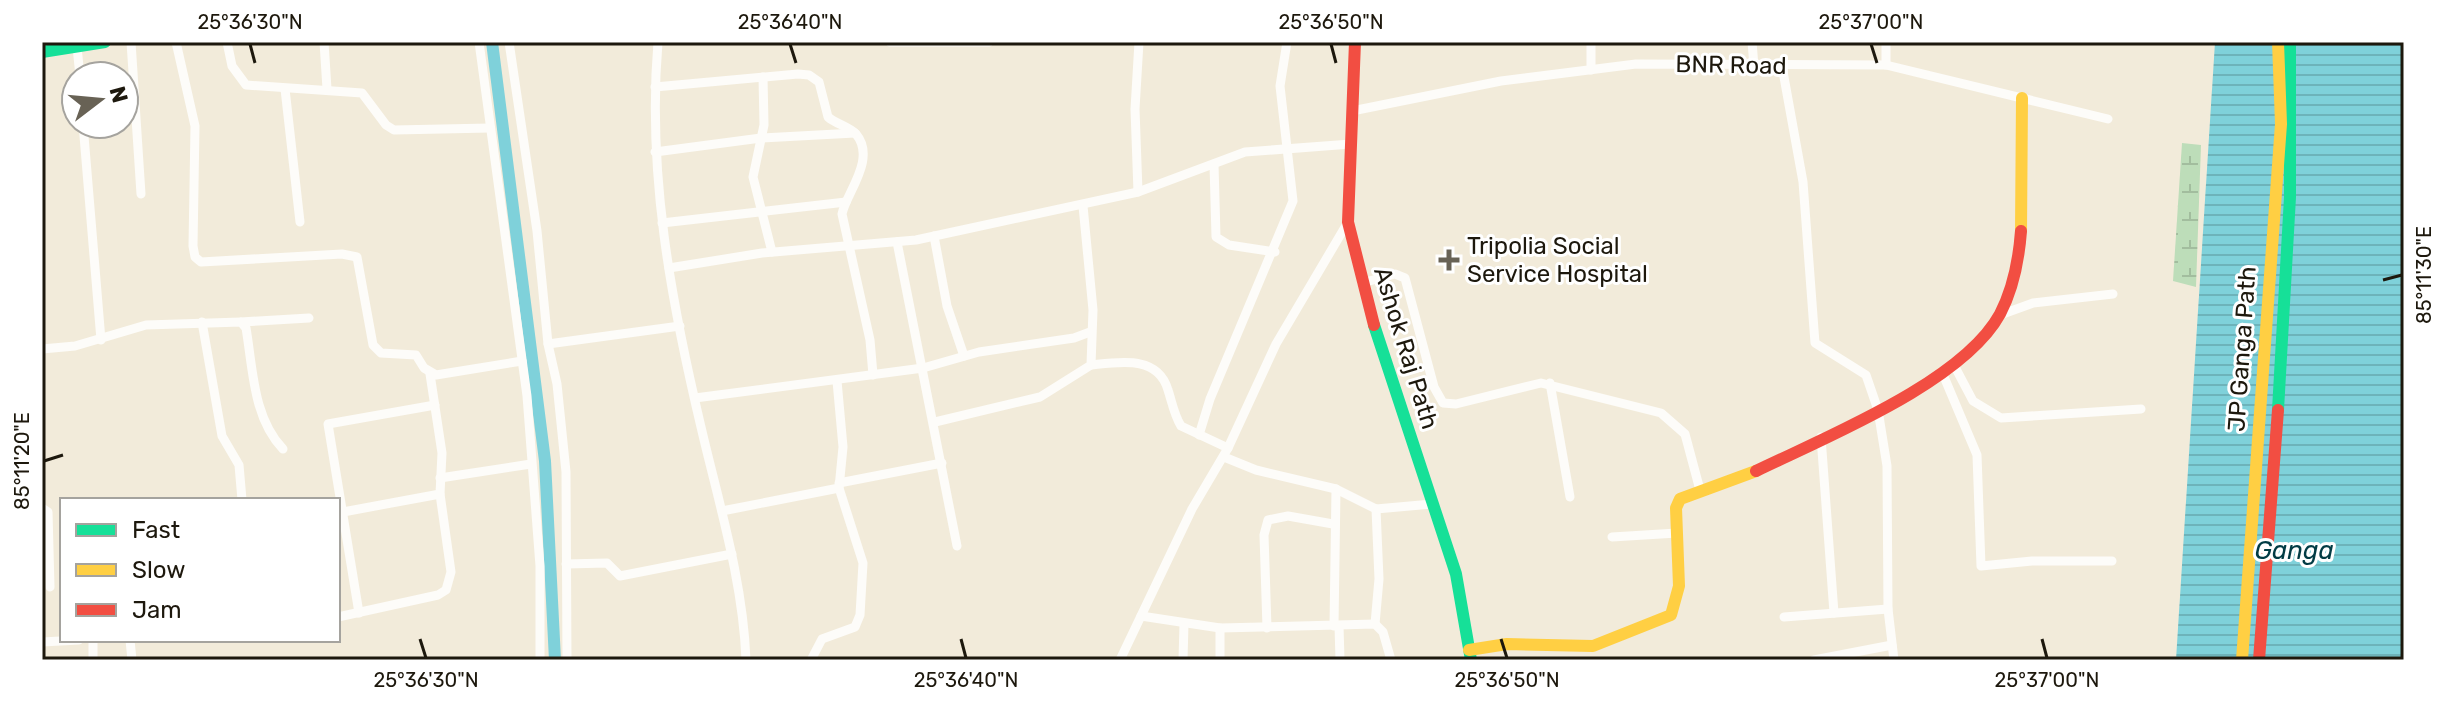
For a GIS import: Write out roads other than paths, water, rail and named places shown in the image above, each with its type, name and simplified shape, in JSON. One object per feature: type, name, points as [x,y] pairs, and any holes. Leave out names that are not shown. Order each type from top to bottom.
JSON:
[{"type":"main road","points":[[42,52],[102,42]]},
{"type":"main road","name":"Ashok Raj Path","points":[[1355,42],[1348,222],[1362,283],[1456,574],[1470,655]]},
{"type":"main road","name":"JP Ganga Path","points":[[2242,660],[2281,124],[2278,42]]},
{"type":"main road","name":"JP Ganga Path","points":[[2259,660],[2275,453],[2292,134],[2290,42]]},
{"type":"main road","points":[[1470,655],[1507,644],[1593,646],[1671,615],[1677,604],[1676,508],[1680,499],[1743,478],[1878,410],[1948,368],[2000,315],[2022,226],[2022,98]]},
{"type":"street","points":[[131,42],[141,194]]},
{"type":"street","points":[[176,42],[195,126],[195,257],[205,264],[342,254],[357,257],[375,349],[387,354],[416,355],[430,374],[442,453],[440,494],[451,559],[446,590],[438,595],[340,617]]},
{"type":"street","points":[[227,42],[237,78],[246,85],[362,93],[386,125],[394,130],[490,128]]},
{"type":"street","points":[[324,42],[327,89]]},
{"type":"street","points":[[479,42],[522,361],[540,566],[540,660]]},
{"type":"street","points":[[509,42],[537,231],[548,344],[557,384],[566,472],[567,660]]},
{"type":"street","points":[[658,42],[655,152],[662,223],[695,398],[732,554],[746,660]]},
{"type":"street","points":[[890,42],[989,42]]},
{"type":"street","points":[[1138,192],[1135,109],[1139,42]]},
{"type":"street","points":[[1199,435],[1210,399],[1275,252],[1293,201],[1293,172],[1280,86],[1287,42]]},
{"type":"street","points":[[1591,42],[1591,70]]},
{"type":"street","points":[[1752,42],[1754,66]]},
{"type":"street","points":[[1886,42],[1886,65]]},
{"type":"street","points":[[77,47],[78,60]]},
{"type":"street","name":"BNR Road","points":[[1352,111],[1501,81],[1636,64],[1886,65],[2108,119]]},
{"type":"street","points":[[1782,66],[1803,182],[1815,343],[1866,375],[1878,410],[1887,466],[1888,609],[1894,660]]},
{"type":"street","points":[[655,87],[798,74],[815,78],[822,90],[828,117],[855,133],[860,141],[862,159],[856,189],[842,214],[871,347],[873,375]]},
{"type":"street","points":[[763,77],[765,115],[753,177],[772,252]]},
{"type":"street","points":[[285,89],[300,222]]},
{"type":"street","points":[[655,152],[761,138],[855,133]]},
{"type":"street","points":[[84,140],[101,340]]},
{"type":"street","points":[[669,268],[772,252],[934,236],[1138,192],[1245,152],[1351,144]]},
{"type":"street","points":[[1214,164],[1216,237],[1229,245],[1275,252]]},
{"type":"street","points":[[662,223],[846,202]]},
{"type":"street","points":[[1083,206],[1093,310],[1091,365]]},
{"type":"street","points":[[1120,660],[1192,509],[1226,453],[1276,344],[1348,222]]},
{"type":"street","points":[[934,236],[947,306],[964,356]]},
{"type":"street","points":[[897,242],[935,422],[957,546]]},
{"type":"street","points":[[1362,283],[1395,274],[1405,278],[1434,387],[1443,403],[1456,404],[1527,385],[1550,383],[1661,413],[1685,434],[1700,490]]},
{"type":"street","points":[[2000,315],[2033,303],[2113,294]]},
{"type":"street","points":[[42,349],[101,340],[146,325],[309,318]]},
{"type":"street","points":[[202,322],[220,426],[239,465],[242,498]]},
{"type":"street","points":[[241,322],[246,328],[265,426],[283,449]]},
{"type":"street","points":[[548,344],[680,326]]},
{"type":"street","points":[[695,398],[923,368],[964,356],[1090,332]]},
{"type":"street","points":[[430,374],[442,375],[522,361]]},
{"type":"street","points":[[935,422],[1040,397],[1091,365],[1137,363],[1153,368],[1164,378],[1181,426],[1256,470],[1336,489],[1376,509],[1432,504]]},
{"type":"street","points":[[1948,368],[1973,401],[2001,418],[2141,409]]},
{"type":"street","points":[[1948,368],[1977,455],[1981,566],[2032,561],[2112,561]]},
{"type":"street","points":[[811,660],[822,639],[858,623],[862,556],[839,486],[843,447],[837,381]]},
{"type":"street","points":[[1550,383],[1570,497]]},
{"type":"street","points":[[359,613],[328,424],[435,405]]},
{"type":"street","points":[[1821,437],[1834,613]]},
{"type":"street","points":[[722,511],[942,463]]},
{"type":"street","points":[[440,478],[531,464]]},
{"type":"street","points":[[1336,489],[1333,524],[1340,660]]},
{"type":"street","points":[[343,512],[440,494]]},
{"type":"street","points":[[42,508],[48,512],[50,587]]},
{"type":"street","points":[[1376,509],[1379,579],[1375,624],[1386,640],[1391,660]]},
{"type":"street","points":[[1267,628],[1264,535],[1268,520],[1288,516],[1333,524]]},
{"type":"street","points":[[1612,537],[1677,533]]},
{"type":"street","points":[[566,564],[607,563],[620,576],[732,554]]},
{"type":"street","points":[[1784,617],[1888,609]]},
{"type":"street","points":[[1141,616],[1220,628],[1375,624]]},
{"type":"street","points":[[1183,660],[1184,624]]},
{"type":"street","points":[[1220,628],[1220,660]]},
{"type":"street","points":[[1814,660],[1892,645]]},
{"type":"water","name":"Ganga","points":[[2215,42],[2404,42],[2404,660],[2176,660]]},
{"type":"waterway","points":[[492,42],[545,461],[555,660]]},
{"type":"place","name":"Tripolia Social Service Hospital","points":[[1449,260]]}]
